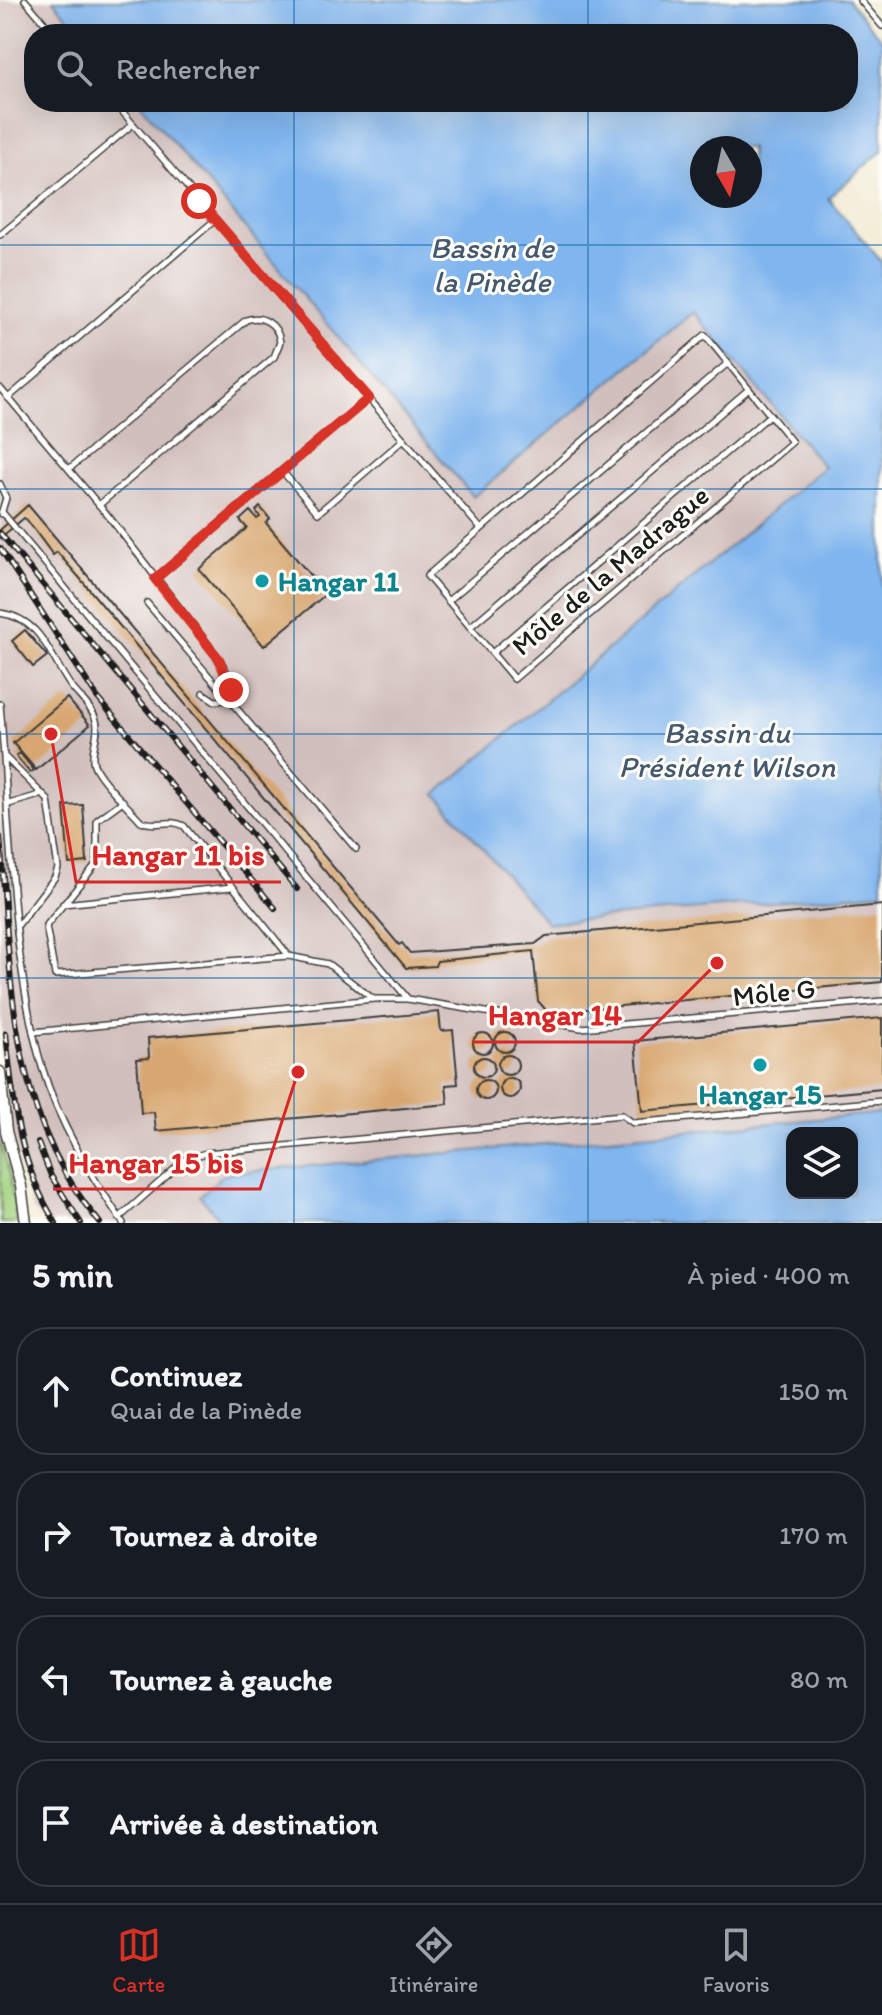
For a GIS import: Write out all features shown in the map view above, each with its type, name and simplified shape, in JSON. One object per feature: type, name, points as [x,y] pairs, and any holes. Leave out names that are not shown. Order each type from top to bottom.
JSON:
[{"type":"street","points":[[0,1072],[6,1131],[21,1186],[26,1223]]},
{"type":"lane","points":[[25,0],[45,24]]},
{"type":"lane","points":[[860,0],[882,26]]},
{"type":"lane","points":[[123,112],[481,529]]},
{"type":"lane","points":[[0,235],[133,124]]},
{"type":"lane","points":[[8,398],[215,220]]},
{"type":"lane","points":[[69,469],[246,320],[259,318],[274,327],[280,342],[274,357],[99,505]]},
{"type":"lane","name":"Môle de la Madrague","points":[[705,335],[728,363],[792,442],[514,679],[427,576],[705,335]]},
{"type":"lane","points":[[448,601],[728,363]]},
{"type":"lane","points":[[0,388],[99,505],[223,664],[230,683],[227,698]]},
{"type":"lane","points":[[470,627],[749,389]]},
{"type":"lane","points":[[155,579],[369,398]]},
{"type":"lane","points":[[492,653],[770,415]]},
{"type":"lane","points":[[282,471],[318,513],[404,439]]},
{"type":"lane","points":[[0,484],[6,498],[1,513],[408,999]]},
{"type":"lane","points":[[147,603],[356,849]]},
{"type":"lane","points":[[0,613],[21,617],[33,626],[71,687],[94,715],[97,728],[93,764],[123,801],[146,823],[173,822],[184,826],[289,956]]},
{"type":"lane","points":[[203,693],[215,701],[227,698]]},
{"type":"lane","points":[[0,704],[18,926],[33,1032],[42,1068],[67,1130],[121,1221],[186,1159],[206,1153],[622,1115],[633,1123],[882,1101]]},
{"type":"lane","points":[[5,757],[44,794],[51,807],[58,868],[55,877],[18,926]]},
{"type":"lane","points":[[9,804],[44,794]]},
{"type":"lane","points":[[123,801],[97,820],[97,863],[47,922],[44,934],[51,970],[60,977],[289,956],[328,964],[374,999]]},
{"type":"lane","points":[[63,904],[233,887]]},
{"type":"lane","name":"Môle G","points":[[33,1032],[374,999],[408,999],[581,1028],[882,1001]]},
{"type":"shaded area","points":[[0,0],[53,0],[73,24],[24,24],[24,112],[147,112],[473,497],[693,312],[824,467],[547,923],[882,892],[882,1113],[233,1173],[200,1196],[223,1223],[45,1223],[32,1209],[9,1121],[0,1005]]},
{"type":"green space","points":[[0,1139],[10,1176],[17,1223],[1,1223]]},
{"type":"water","points":[[53,0],[848,0],[882,40],[882,151],[828,198],[882,262],[882,892],[547,923],[436,794],[824,467],[693,312],[473,497],[147,112],[858,112],[858,24],[73,24]]},
{"type":"water","points":[[882,1113],[882,1223],[223,1223],[200,1196],[222,1176]]},
{"type":"building","points":[[28,505],[399,945],[402,943],[410,953],[535,944],[546,936],[882,905],[882,982],[555,1012],[546,1010],[538,1001],[533,951],[437,961],[435,966],[406,968],[78,576],[57,552],[53,555],[27,520],[24,518],[0,538],[0,530]]},
{"type":"building","name":"Hangar 11","points":[[260,507],[270,519],[266,523],[326,594],[264,646],[199,569],[247,528],[240,520],[250,511],[257,519],[260,517],[256,511]]},
{"type":"building","points":[[25,630],[47,656],[33,667],[12,641]]},
{"type":"building","points":[[67,698],[90,725],[36,770],[13,743]]},
{"type":"building","points":[[20,753],[34,770],[30,773],[16,756]]},
{"type":"building","points":[[83,805],[87,862],[69,864],[64,806]]},
{"type":"building","points":[[439,1012],[441,1031],[453,1030],[458,1084],[446,1085],[448,1104],[156,1131],[154,1112],[141,1113],[137,1059],[149,1058],[148,1038]]},
{"type":"building","name":"Hangar 15","points":[[882,1018],[882,1089],[642,1111],[635,1041]]},
{"type":"building","points":[[505,1032],[512,1035],[515,1042],[512,1049],[505,1052],[498,1049],[495,1042],[498,1035]]},
{"type":"building","points":[[483,1033],[490,1036],[493,1043],[490,1050],[483,1053],[476,1050],[473,1043],[476,1036]]},
{"type":"building","points":[[508,1055],[515,1058],[518,1065],[515,1072],[508,1075],[501,1072],[498,1065],[501,1058]]},
{"type":"building","points":[[484,1057],[491,1060],[494,1067],[491,1074],[484,1077],[477,1074],[474,1067],[477,1060]]},
{"type":"building","points":[[510,1078],[517,1081],[520,1088],[517,1095],[510,1098],[503,1095],[500,1088],[503,1081]]},
{"type":"building","points":[[486,1080],[493,1083],[496,1090],[493,1097],[486,1100],[479,1097],[476,1090],[479,1083]]},
{"type":"railway","points":[[0,533],[297,889]]},
{"type":"railway","points":[[0,548],[97,697],[275,908]]},
{"type":"railway","points":[[0,837],[12,990],[30,1087],[46,1134],[69,1180],[100,1223]]},
{"type":"railway","points":[[6,1033],[15,1107],[25,1154],[33,1178],[56,1223]]},
{"type":"railway","points":[[38,1143],[51,1176],[81,1223]]},
{"type":"place","name":"Hangar 11","points":[[262,581]]},
{"type":"place","name":"Hangar 11 bis","points":[[51,734]]},
{"type":"place","name":"Hangar 14","points":[[717,963]]},
{"type":"place","name":"Hangar 15","points":[[760,1065]]},
{"type":"place","name":"Hangar 15 bis","points":[[298,1072]]},
{"type":"route","points":[[199,201],[369,398],[155,579],[219,659],[231,690]]},
{"type":"water label","name":"Bassin de la Pinède","points":[[492,265]]},
{"type":"water label","name":"Bassin du Président Wilson","points":[[727,750]]}]
